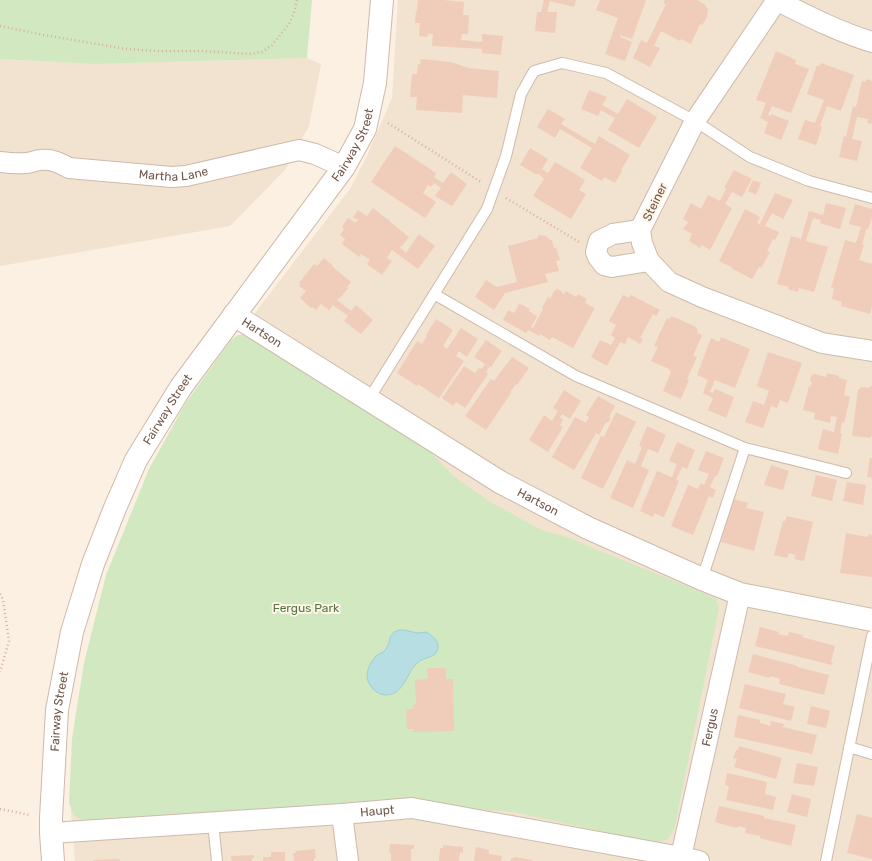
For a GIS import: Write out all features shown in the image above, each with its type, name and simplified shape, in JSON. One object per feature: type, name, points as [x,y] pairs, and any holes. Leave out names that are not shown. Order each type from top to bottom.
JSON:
[{"type":"street","name":"Fairway Street","points":[[53,861],[51,826],[57,710],[72,632],[93,564],[136,460],[181,387],[344,167],[365,128],[375,83],[382,0]]},
{"type":"street","points":[[777,0],[854,37],[872,42]]},
{"type":"street","name":"Steiner","points":[[777,0],[695,121],[640,230],[642,243],[649,261],[669,282],[702,297],[822,342],[872,351]]},
{"type":"street","name":"Martha Lane","points":[[0,162],[22,164],[41,160],[51,160],[69,168],[172,177],[186,176],[299,150],[315,154],[344,167]]},
{"type":"street","points":[[640,230],[613,234],[599,241],[596,252],[604,265],[612,268],[649,261]]},
{"type":"street","name":"Hartson","points":[[234,315],[500,482],[588,528],[702,579],[740,594],[872,620]]},
{"type":"street","name":"Fergus","points":[[687,860],[740,594]]},
{"type":"street","name":"Haupt","points":[[51,826],[213,823],[412,808],[687,860]]},
{"type":"street","points":[[342,814],[348,861]]},
{"type":"lane","points":[[369,399],[487,209],[506,156],[520,94],[534,71],[562,63],[606,73],[695,121],[750,156],[809,181],[872,198]]},
{"type":"lane","points":[[434,294],[576,376],[746,448],[846,473]]},
{"type":"lane","points":[[702,579],[746,448]]},
{"type":"lane","points":[[826,861],[872,636]]},
{"type":"lane","points":[[849,747],[872,754]]},
{"type":"lane","points":[[213,823],[217,861]]},
{"type":"path","points":[[0,26],[126,49],[249,54],[262,52],[272,45],[289,24],[294,13],[297,0]]},
{"type":"path","points":[[0,594],[3,599],[9,641],[0,672]]},
{"type":"path","points":[[0,809],[22,814],[51,826]]},
{"type":"shaded area","points":[[398,0],[872,0],[872,861],[75,861],[71,811],[76,711],[91,641],[128,521],[154,467],[258,309],[350,189],[367,156],[392,98]]},
{"type":"shaded area","points":[[307,58],[321,64],[309,126],[285,170],[230,226],[0,266],[0,59],[95,64]]},
{"type":"green space","points":[[0,0],[312,0],[307,58],[95,64],[0,59]]},
{"type":"green space","name":"Fergus Park","points":[[238,335],[246,335],[427,449],[457,479],[489,501],[541,530],[570,538],[716,598],[719,609],[674,830],[667,840],[654,843],[514,812],[373,802],[84,820],[74,814],[69,803],[72,739],[84,663],[106,575],[149,469],[185,404],[231,340]]},
{"type":"water","points":[[399,630],[417,633],[426,632],[435,638],[438,648],[435,654],[420,661],[413,667],[397,691],[386,695],[374,690],[369,684],[367,678],[368,671],[374,658],[383,652],[388,646],[391,635]]},
{"type":"building","points":[[418,0],[464,2],[463,15],[469,15],[468,34],[462,34],[461,40],[482,42],[482,34],[503,36],[501,55],[482,53],[482,49],[432,46],[433,34],[428,34],[427,37],[419,36],[420,23],[415,23]]},
{"type":"building","points":[[544,0],[576,0],[574,7],[550,1],[547,12],[557,12],[555,33],[535,31],[537,12],[541,12]]},
{"type":"building","points":[[600,0],[646,0],[632,39],[620,35],[620,37],[632,42],[625,61],[605,54],[618,18],[596,10]]},
{"type":"building","points":[[665,0],[697,0],[704,4],[708,9],[707,17],[702,25],[700,24],[691,44],[681,39],[680,41],[661,31],[654,46],[660,48],[650,67],[633,58],[641,40],[647,43],[666,4],[663,3]]},
{"type":"building","points":[[776,51],[796,60],[795,64],[809,69],[791,113],[772,106],[768,115],[770,116],[771,114],[789,121],[781,140],[764,133],[768,122],[760,118],[766,103],[756,100]]},
{"type":"building","points":[[421,59],[451,62],[468,68],[499,71],[497,98],[463,95],[462,113],[416,110],[417,97],[410,97],[412,74],[417,74],[418,64],[420,65]]},
{"type":"building","points":[[821,63],[854,75],[841,111],[827,106],[820,126],[822,127],[816,145],[798,139],[805,120],[815,123],[824,100],[807,94],[817,65],[820,66]]},
{"type":"building","points":[[866,79],[872,81],[872,124],[867,123],[868,119],[857,117],[852,139],[862,141],[857,161],[839,157],[844,136],[846,137],[853,106],[856,107],[862,81],[866,82]]},
{"type":"building","points":[[589,90],[607,97],[602,105],[618,114],[627,99],[657,117],[639,148],[608,130],[615,118],[601,110],[598,116],[581,109]]},
{"type":"building","points":[[548,109],[565,119],[561,124],[595,144],[599,136],[630,155],[615,183],[604,177],[602,181],[580,168],[592,148],[560,129],[555,138],[537,127]]},
{"type":"building","points":[[395,146],[436,173],[434,177],[443,183],[451,172],[467,184],[452,206],[435,196],[441,188],[434,183],[431,187],[428,185],[423,193],[436,202],[425,218],[371,182]]},
{"type":"building","points":[[530,148],[548,159],[542,169],[548,173],[555,162],[585,180],[579,190],[586,194],[571,219],[533,196],[544,179],[538,173],[537,175],[520,165]]},
{"type":"building","points":[[734,170],[752,179],[742,197],[732,192],[725,204],[732,208],[710,250],[702,245],[700,248],[689,241],[692,234],[683,229],[688,222],[683,219],[691,203],[701,209],[708,195],[720,201],[726,189],[724,188]]},
{"type":"building","points":[[753,180],[761,183],[756,195],[748,191]]},
{"type":"building","points":[[775,193],[793,200],[783,219],[772,213],[765,226],[779,232],[775,240],[773,239],[767,251],[770,252],[761,268],[759,267],[752,279],[719,261],[745,209],[760,217],[757,223],[760,224]]},
{"type":"building","points":[[826,203],[846,208],[840,229],[820,223],[821,220],[813,218],[806,241],[828,247],[814,292],[799,288],[798,292],[788,289],[789,287],[777,284],[791,236],[801,239],[809,211],[823,215]]},
{"type":"building","points":[[855,204],[872,209],[872,217],[868,229],[866,229],[862,245],[864,245],[859,260],[872,264],[872,306],[870,314],[841,306],[842,302],[832,299],[834,288],[831,288],[845,240],[856,243],[861,227],[849,224]]},
{"type":"building","points":[[373,208],[409,237],[402,246],[399,247],[406,253],[419,234],[435,246],[418,269],[392,250],[387,258],[392,261],[382,275],[367,264],[370,260],[361,254],[359,257],[342,244],[345,239],[340,235],[344,229],[342,227],[348,218],[356,223],[358,220],[353,217],[358,210],[367,216]]},
{"type":"building","points":[[538,235],[546,236],[552,241],[560,260],[556,261],[559,271],[545,274],[548,282],[505,293],[494,310],[475,297],[486,280],[497,287],[517,282],[508,246],[538,238]]},
{"type":"building","points":[[324,258],[351,282],[347,287],[348,288],[337,300],[351,311],[356,305],[373,320],[361,334],[344,321],[348,316],[333,305],[329,310],[321,304],[316,310],[312,307],[311,308],[300,298],[306,291],[299,286],[299,283],[314,264],[317,266]]},
{"type":"building","points":[[558,289],[563,295],[566,291],[576,297],[578,294],[587,299],[585,303],[595,308],[573,348],[552,337],[550,340],[540,334],[539,336],[528,330],[526,333],[503,320],[508,310],[514,313],[519,304],[521,304],[530,309],[529,311],[537,316],[531,327],[533,328],[548,297],[550,299],[554,291]]},
{"type":"building","points":[[623,295],[629,298],[631,295],[660,310],[656,316],[653,314],[640,338],[643,339],[640,344],[628,337],[625,344],[620,342],[607,366],[591,357],[600,340],[611,345],[615,338],[611,335],[616,325],[609,321]]},
{"type":"building","points":[[672,316],[696,327],[698,331],[697,333],[702,335],[693,356],[697,357],[687,379],[689,380],[681,399],[663,391],[671,372],[669,369],[651,361],[658,347],[654,346],[667,318],[670,319]]},
{"type":"building","points":[[436,319],[453,330],[443,346],[447,349],[461,328],[478,339],[467,357],[459,351],[456,356],[464,361],[439,398],[418,384],[417,386],[397,373],[417,341],[422,344]]},
{"type":"building","points":[[721,337],[750,349],[735,388],[715,380],[710,392],[713,393],[715,389],[734,397],[726,418],[708,410],[713,398],[703,393],[708,380],[697,375],[711,338],[719,342]]},
{"type":"building","points":[[486,340],[502,351],[486,372],[488,374],[465,408],[456,402],[453,406],[442,398],[464,366],[475,373],[479,368],[482,369],[485,364],[474,357]]},
{"type":"building","points":[[768,352],[802,363],[788,403],[780,400],[777,408],[771,406],[763,428],[745,422],[753,401],[764,405],[769,391],[757,386]]},
{"type":"building","points":[[512,357],[529,368],[510,392],[511,393],[486,430],[465,416],[491,379],[494,381]]},
{"type":"building","points":[[827,373],[847,380],[844,395],[850,397],[844,423],[842,422],[840,433],[842,434],[838,454],[818,449],[823,429],[834,432],[837,417],[831,416],[830,423],[814,419],[815,413],[803,410],[809,386],[811,387],[811,376],[814,374],[826,377]]},
{"type":"building","points":[[870,386],[872,386],[872,436],[871,438],[852,436],[858,390],[862,387],[870,388]]},
{"type":"building","points":[[564,390],[581,401],[570,419],[562,414],[560,417],[563,420],[560,425],[563,427],[548,452],[529,440],[544,415],[552,421],[558,411],[553,408]]},
{"type":"building","points":[[598,396],[615,406],[609,417],[611,418],[608,423],[606,422],[599,435],[596,433],[574,470],[552,457],[575,417],[586,423],[589,417],[586,415]]},
{"type":"building","points":[[616,412],[636,422],[603,489],[581,478],[601,436],[604,437]]},
{"type":"building","points":[[647,426],[666,435],[658,453],[648,449],[641,466],[649,470],[633,508],[610,498],[627,460],[635,464],[642,447],[639,446]]},
{"type":"building","points":[[677,442],[695,450],[687,469],[682,467],[676,480],[679,481],[664,517],[654,513],[653,517],[640,511],[657,471],[672,477],[677,464],[669,461]]},
{"type":"building","points":[[706,451],[724,458],[717,476],[715,476],[710,487],[716,490],[713,498],[709,496],[693,535],[671,526],[688,485],[698,489],[701,483],[704,485],[709,474],[698,470]]},
{"type":"building","points":[[870,458],[872,458],[872,478],[867,477]]},
{"type":"building","points":[[771,465],[789,471],[783,490],[764,485]]},
{"type":"building","points":[[816,475],[837,480],[832,501],[811,496]]},
{"type":"building","points":[[847,482],[866,485],[863,505],[843,501]]},
{"type":"building","points":[[733,499],[748,503],[746,508],[764,512],[754,551],[721,542]]},
{"type":"building","points":[[787,516],[813,522],[804,561],[794,559],[796,555],[789,553],[787,558],[774,555],[783,521],[785,521]]},
{"type":"building","points":[[846,533],[868,537],[869,534],[872,535],[872,577],[840,573]]},
{"type":"building","points":[[760,627],[788,636],[789,632],[803,635],[802,637],[835,646],[831,662],[833,663],[832,665],[755,646]]},
{"type":"building","points":[[753,654],[829,675],[824,695],[779,684],[780,679],[770,676],[769,678],[748,672]]},
{"type":"building","points":[[427,668],[446,668],[446,679],[453,679],[454,731],[414,732],[414,729],[407,729],[406,709],[413,709],[413,704],[416,704],[415,680],[428,679]]},
{"type":"building","points":[[745,684],[786,694],[783,704],[795,707],[791,721],[739,708]]},
{"type":"building","points":[[811,706],[830,711],[826,728],[807,724]]},
{"type":"building","points":[[738,715],[760,720],[760,723],[770,726],[771,721],[784,724],[783,727],[817,735],[812,754],[734,737]]},
{"type":"building","points":[[739,746],[782,758],[776,779],[734,767],[737,759],[733,758]]},
{"type":"building","points":[[797,763],[818,767],[814,786],[793,783]]},
{"type":"building","points":[[727,773],[767,782],[765,794],[776,797],[773,810],[726,800],[729,786],[725,785]]},
{"type":"building","points":[[792,794],[811,799],[807,817],[787,812]]},
{"type":"building","points":[[719,806],[796,825],[791,846],[745,833],[746,828],[738,826],[737,828],[715,822]]},
{"type":"building","points":[[857,814],[872,818],[872,859],[847,853]]},
{"type":"building","points":[[390,844],[414,845],[414,849],[411,849],[411,861],[391,861],[391,853],[389,853]]},
{"type":"building","points":[[443,845],[463,847],[463,853],[460,852],[459,861],[439,861],[440,848],[443,848]]},
{"type":"building","points":[[476,847],[489,850],[489,854],[502,856],[501,861],[474,861]]},
{"type":"building","points":[[315,849],[316,858],[314,858],[314,861],[294,861],[293,853],[296,853],[296,851]]},
{"type":"building","points":[[271,852],[285,852],[285,861],[263,861],[263,857],[271,857]]},
{"type":"building","points":[[254,855],[252,861],[232,861],[231,856]]},
{"type":"building","points":[[515,857],[532,861],[511,861],[511,858]]},
{"type":"building","points":[[119,859],[120,861],[93,861],[93,860]]}]
